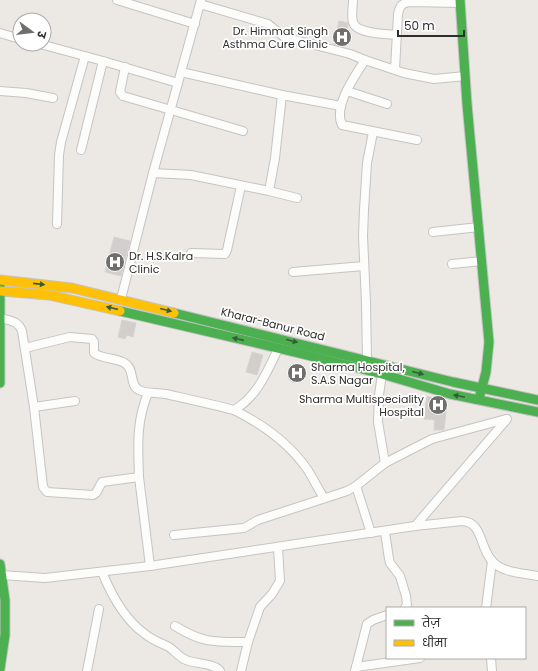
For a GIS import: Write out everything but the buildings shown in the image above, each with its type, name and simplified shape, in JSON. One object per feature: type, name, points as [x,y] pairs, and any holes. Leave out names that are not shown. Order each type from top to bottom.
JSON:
[{"type":"main road","points":[[460,1],[465,76],[489,342],[486,372],[478,400]]},
{"type":"main road","name":"Kharar-Banur Road","points":[[0,280],[72,288],[482,389],[538,400]]},
{"type":"main road","points":[[0,383],[0,288],[49,295],[88,303],[303,354],[382,374],[450,394],[538,412]]},
{"type":"main road","points":[[0,564],[5,604],[5,634],[0,669]]},
{"type":"street","points":[[117,0],[195,24]]},
{"type":"street","points":[[353,0],[353,23],[356,27],[370,32],[397,35]]},
{"type":"street","points":[[395,69],[398,14],[400,6],[404,3],[460,1]]},
{"type":"street","points":[[121,299],[153,173],[201,2],[268,24],[283,36],[288,38],[350,54],[404,73],[434,78],[465,76]]},
{"type":"street","points":[[0,33],[12,37]]},
{"type":"street","points":[[52,47],[178,83]]},
{"type":"street","points":[[57,224],[59,155],[61,142],[85,56]]},
{"type":"street","points":[[365,60],[347,91],[341,106],[340,121],[342,125],[416,140]]},
{"type":"street","points":[[81,150],[103,61]]},
{"type":"street","points":[[125,68],[120,92],[123,96],[170,111],[243,131]]},
{"type":"street","points":[[181,72],[282,95],[341,106]]},
{"type":"street","points":[[0,91],[26,93],[53,98]]},
{"type":"street","points":[[347,91],[388,104]]},
{"type":"street","points":[[269,192],[275,158],[282,95]]},
{"type":"street","points":[[367,360],[363,236],[367,163],[373,132]]},
{"type":"street","points":[[153,173],[191,175],[297,198]]},
{"type":"street","points":[[191,253],[225,254],[241,186]]},
{"type":"street","points":[[433,232],[479,227]]},
{"type":"street","points":[[452,264],[482,261]]},
{"type":"street","points":[[293,272],[364,266]]},
{"type":"street","points":[[1,318],[17,323],[20,325],[22,331],[34,406],[43,487],[47,492],[93,495],[96,493],[102,482],[139,477]]},
{"type":"street","points":[[25,348],[70,337],[92,339],[94,342],[94,353],[98,356],[115,359],[125,363],[130,370],[135,387],[148,393],[165,394],[234,410],[247,416],[269,431],[294,453],[306,468],[324,498]]},
{"type":"street","points":[[234,410],[243,405],[256,392],[278,349]]},
{"type":"street","points":[[382,374],[379,395],[378,422],[385,463]]},
{"type":"street","points":[[148,393],[143,405],[139,422],[137,440],[139,477],[150,566]]},
{"type":"street","points":[[415,526],[506,419],[513,408],[517,396]]},
{"type":"street","points":[[34,406],[75,400]]},
{"type":"street","points":[[174,535],[244,528],[258,520],[356,486],[385,463],[432,439],[506,419]]},
{"type":"street","points":[[356,486],[371,533]]},
{"type":"street","points":[[1,575],[37,578],[102,572],[384,532],[415,526],[462,521],[470,522],[475,526],[486,551],[492,561],[498,566],[508,570],[538,576]]},
{"type":"street","points":[[384,532],[388,559],[400,576],[406,596],[407,605],[406,607]]},
{"type":"street","points":[[241,671],[248,642],[260,608],[272,594],[280,581],[281,575],[278,547]]},
{"type":"street","points":[[486,607],[492,561]]},
{"type":"street","points":[[102,572],[114,597],[139,630],[157,642],[169,647],[185,660],[214,666],[220,671]]},
{"type":"street","points":[[87,671],[99,609]]},
{"type":"street","points":[[386,615],[367,624],[356,669],[414,659]]},
{"type":"street","points":[[175,626],[188,634],[209,641],[248,642]]},
{"type":"street","points":[[491,659],[492,671]]},
{"type":"traffic: fast","points":[[460,0],[467,104],[489,342],[486,372],[480,395]]},
{"type":"traffic: fast","points":[[0,284],[0,383]]},
{"type":"traffic: fast","points":[[120,311],[303,354],[382,374],[450,394],[538,412]]},
{"type":"traffic: fast","points":[[174,313],[453,382],[538,400]]},
{"type":"traffic: fast","points":[[0,564],[5,600],[5,635],[0,669]]},
{"type":"traffic: slow","points":[[0,280],[72,288],[174,313]]},
{"type":"traffic: slow","points":[[0,291],[49,295],[120,311]]},
{"type":"place","name":"Dr. Himmat Singh Asthma Cure Clinic","points":[[342,37]]},
{"type":"place","name":"Dr. H.S.Kalra Clinic","points":[[115,262]]},
{"type":"place","name":"Sharma Hospital, S.A.S Nagar","points":[[297,373]]},
{"type":"place","name":"Sharma Multispeciality Hospital","points":[[438,405]]}]
